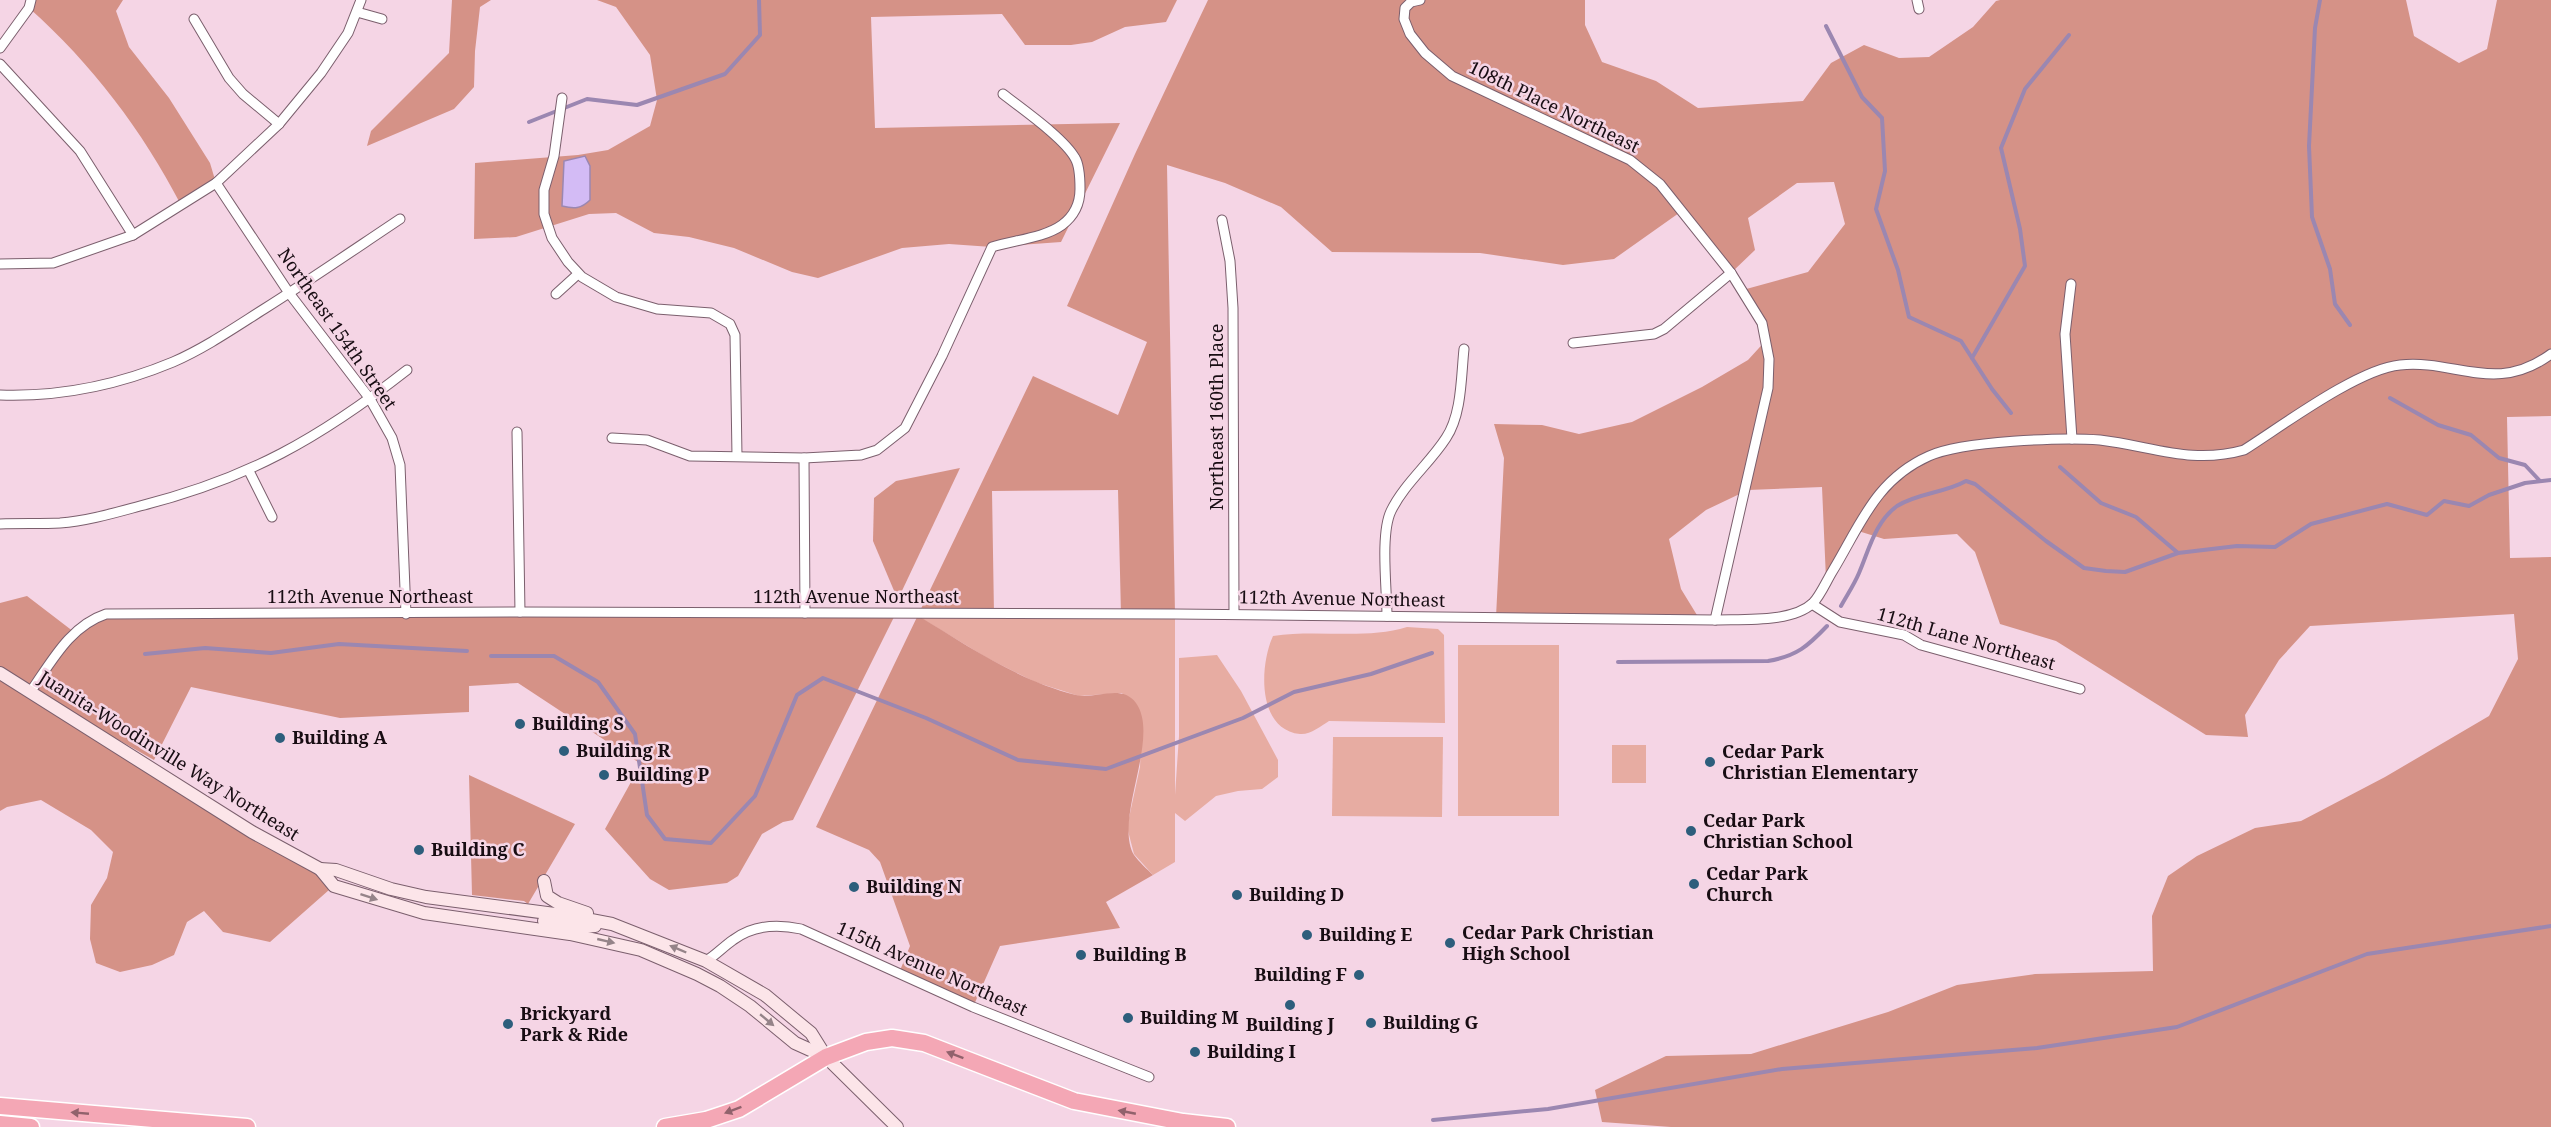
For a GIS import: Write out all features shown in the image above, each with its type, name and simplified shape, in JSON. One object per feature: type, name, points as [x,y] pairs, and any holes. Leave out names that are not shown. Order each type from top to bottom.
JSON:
[{"type":"highway","points":[[665,1127],[706,1120],[738,1109],[826,1057],[866,1042],[892,1038],[908,1039],[1074,1101],[1183,1122],[1227,1127]]},
{"type":"highway","points":[[0,1106],[247,1127]]},
{"type":"highway","points":[[0,1124],[31,1127]]},
{"type":"main road","name":"Juanita-Woodinville Way Northeast","points":[[0,673],[252,832],[320,869],[334,886],[424,913],[505,923],[608,941],[641,951],[688,970],[750,1006],[795,1043],[826,1057]]},
{"type":"main road","name":"Juanita-Woodinville Way Northeast","points":[[320,869],[336,870],[391,888],[442,899],[612,924],[706,961],[765,995],[811,1033],[826,1057],[897,1127]]},
{"type":"main road","points":[[544,881],[547,896],[612,924]]},
{"type":"main road","points":[[442,899],[462,908],[494,914],[505,923],[520,918],[582,927],[612,924]]},
{"type":"street","points":[[0,48],[29,8],[31,0]]},
{"type":"street","points":[[0,264],[52,262],[133,235],[216,183],[279,124],[334,56],[361,0]]},
{"type":"street","name":"108th Place Northeast","points":[[1420,0],[1411,2],[1405,8],[1404,19],[1410,34],[1425,53],[1452,76],[1630,160],[1660,184],[1731,273],[1762,323],[1768,369],[1767,388],[1715,620]]},
{"type":"street","points":[[357,12],[382,20]]},
{"type":"street","points":[[194,19],[229,78],[243,94],[279,124]]},
{"type":"street","points":[[0,64],[80,151],[133,235]]},
{"type":"street","points":[[612,438],[647,440],[690,456],[804,458],[861,455],[877,450],[893,439],[905,428],[942,356],[992,247],[1032,237],[1061,226],[1073,215],[1080,199],[1080,179],[1076,158],[1059,140],[1003,94]]},
{"type":"street","points":[[562,98],[554,156],[544,190],[544,214],[552,238],[578,274],[616,297],[657,309],[711,313],[730,324],[735,335],[736,456]]},
{"type":"street","name":"Northeast 154th Street","points":[[216,183],[289,293],[370,399],[392,438],[400,465],[406,614]]},
{"type":"street","points":[[0,395],[48,395],[73,392],[127,378],[173,362],[215,340],[400,219]]},
{"type":"street","name":"Northeast 160th Place","points":[[1222,220],[1230,261],[1233,308],[1234,614]]},
{"type":"street","points":[[1573,343],[1654,334],[1664,329],[1731,273]]},
{"type":"street","points":[[556,294],[578,274]]},
{"type":"street","points":[[2072,284],[2065,334],[2072,439]]},
{"type":"street","points":[[1387,616],[1386,533],[1390,512],[1447,437],[1459,394],[1464,349]]},
{"type":"street","points":[[1812,604],[1877,495],[1900,472],[1933,454],[1961,447],[2072,439],[2100,440],[2180,455],[2211,457],[2244,450],[2355,381],[2398,365],[2422,364],[2486,375],[2517,371],[2551,354]]},
{"type":"street","points":[[0,524],[58,523],[97,517],[152,503],[249,471],[311,439],[370,399],[407,370]]},
{"type":"street","points":[[517,432],[520,612]]},
{"type":"street","points":[[804,458],[805,613]]},
{"type":"street","points":[[249,471],[272,517]]},
{"type":"street","name":"112th Avenue Northeast","points":[[31,691],[69,638],[89,620],[106,614],[520,612],[1234,614],[1715,620],[1782,617],[1812,604]]},
{"type":"street","name":"112th Lane Northeast","points":[[1812,604],[1840,622],[1888,630],[1904,635],[1921,645],[2080,689]]},
{"type":"street","name":"115th Avenue Northeast","points":[[706,961],[734,939],[765,926],[785,925],[801,929],[973,1007],[1149,1077]]},
{"type":"shaded area","points":[[31,0],[123,0],[116,11],[129,47],[169,98],[210,163],[216,183],[181,205],[150,150],[114,99],[74,52],[29,8]]},
{"type":"shaded area","points":[[452,0],[491,0],[480,7],[474,87],[454,109],[367,146],[371,131],[449,53]]},
{"type":"shaded area","points":[[597,0],[1177,0],[1166,22],[1125,27],[1092,42],[1071,45],[1025,45],[1002,14],[871,17],[875,128],[1120,123],[1061,242],[992,247],[949,244],[902,248],[818,278],[792,272],[734,248],[689,237],[654,233],[616,213],[589,214],[516,237],[474,239],[475,163],[578,155],[608,150],[650,126],[657,100],[650,55],[616,7]]},
{"type":"shaded area","points":[[1208,0],[1585,0],[1585,25],[1602,62],[1656,81],[1698,108],[1803,101],[1831,63],[1864,45],[1899,58],[1929,57],[1973,27],[1996,1],[2000,0],[2406,0],[2414,36],[2459,63],[2487,49],[2497,0],[2551,0],[2551,416],[2507,417],[2510,558],[2551,557],[2551,1127],[1671,1127],[1602,1122],[1595,1090],[1666,1056],[1751,1054],[1888,1012],[1957,985],[2035,974],[2153,971],[2152,916],[2168,876],[2197,856],[2255,828],[2301,821],[2385,777],[2489,716],[2518,659],[2514,614],[2310,626],[2279,660],[2245,715],[2248,737],[2206,735],[2056,641],[2000,624],[1975,552],[1957,534],[1884,539],[1855,530],[1826,579],[1822,487],[1748,490],[1706,510],[1669,539],[1681,589],[1700,620],[1496,617],[1504,458],[1494,424],[1542,425],[1579,434],[1632,422],[1702,387],[1748,360],[1769,337],[1739,291],[1808,272],[1845,224],[1834,182],[1797,183],[1748,218],[1755,250],[1731,273],[1679,213],[1614,259],[1563,265],[1480,253],[1332,252],[1281,207],[1225,183],[1167,165],[1175,614],[1121,614],[1118,490],[992,491],[994,614],[918,615],[1033,376],[1118,415],[1147,342],[1067,306],[1135,154]]},
{"type":"shaded area","points":[[585,156],[590,166],[590,200],[577,208],[562,206],[564,161]]},
{"type":"shaded area","points":[[960,468],[900,595],[895,593],[873,541],[874,498],[896,481]]},
{"type":"shaded area","points":[[27,596],[74,632],[106,614],[895,615],[793,820],[783,822],[762,834],[738,876],[727,883],[669,890],[650,879],[605,829],[641,764],[518,683],[469,686],[469,712],[340,718],[191,687],[154,760],[46,699],[338,882],[270,942],[223,932],[204,911],[187,922],[174,955],[152,965],[120,972],[96,963],[90,939],[91,905],[107,878],[113,852],[91,830],[41,800],[7,807],[0,811],[0,603]]},
{"type":"shaded area","points":[[1175,614],[1175,795],[1179,736],[1179,658],[1217,655],[1241,691],[1278,760],[1278,777],[1262,789],[1216,796],[1185,821],[1175,813],[1175,862],[1153,875],[1134,854],[1127,827],[1140,767],[1142,723],[1122,693],[1079,696],[1035,682],[989,659],[916,615]]},
{"type":"shaded area","points":[[918,615],[974,650],[1033,681],[1076,695],[1116,693],[1130,697],[1136,703],[1142,718],[1141,757],[1132,800],[1129,840],[1134,855],[1153,875],[1106,902],[1120,928],[1000,946],[973,1007],[899,973],[910,946],[880,862],[869,850],[816,827]]},
{"type":"shaded area","points":[[1407,627],[1438,629],[1444,635],[1445,723],[1329,721],[1311,732],[1300,734],[1286,730],[1275,721],[1265,694],[1264,678],[1273,636],[1307,633],[1375,633]]},
{"type":"shaded area","points":[[1458,645],[1559,645],[1559,816],[1458,816]]},
{"type":"shaded area","points":[[1333,737],[1443,737],[1442,817],[1332,816]]},
{"type":"shaded area","points":[[1612,745],[1646,745],[1646,783],[1612,783]]},
{"type":"shaded area","points":[[469,775],[575,824],[528,904],[524,901],[472,895]]},
{"type":"waterway","points":[[529,122],[587,99],[637,105],[725,74],[760,35],[759,0]]},
{"type":"waterway","points":[[2320,0],[2315,28],[2309,146],[2312,217],[2330,269],[2335,304],[2350,325]]},
{"type":"waterway","points":[[1826,26],[1862,97],[1882,118],[1885,171],[1876,209],[1898,270],[1909,317],[1961,341],[1992,389],[2011,413]]},
{"type":"waterway","points":[[1972,358],[2025,266],[2020,229],[2001,148],[2025,89],[2069,35]]},
{"type":"waterway","points":[[2390,398],[2438,425],[2471,435],[2499,458],[2525,465],[2540,481]]},
{"type":"waterway","points":[[2060,467],[2101,503],[2136,517],[2178,553]]},
{"type":"waterway","points":[[1841,606],[1857,577],[1878,528],[1889,513],[1905,502],[1966,481],[1975,484],[2046,541],[2084,568],[2125,572],[2178,553],[2237,546],[2275,547],[2311,524],[2387,504],[2427,515],[2444,501],[2469,506],[2489,495],[2525,483],[2551,480]]},
{"type":"waterway","points":[[1618,662],[1768,661],[1801,649],[1827,626]]},
{"type":"waterway","points":[[145,654],[205,648],[271,653],[339,644],[467,651]]},
{"type":"waterway","points":[[491,656],[554,656],[598,682],[635,734],[647,815],[665,839],[711,843],[755,796],[797,695],[823,678],[926,718],[1018,760],[1106,769],[1243,718],[1294,692],[1371,674],[1432,653]]},
{"type":"waterway","points":[[1433,1120],[1548,1109],[1782,1069],[2037,1048],[2177,1027],[2367,954],[2551,926]]},
{"type":"place","name":"Building S","points":[[520,724]]},
{"type":"place","name":"Building A","points":[[280,738]]},
{"type":"place","name":"Building R","points":[[564,751]]},
{"type":"place","name":"Cedar Park Christian Elementary","points":[[1710,762]]},
{"type":"place","name":"Building P","points":[[604,775]]},
{"type":"place","name":"Cedar Park Christian School","points":[[1691,831]]},
{"type":"place","name":"Building C","points":[[419,850]]},
{"type":"place","name":"Cedar Park Church","points":[[1694,884]]},
{"type":"place","name":"Building N","points":[[854,887]]},
{"type":"place","name":"Building D","points":[[1237,895]]},
{"type":"place","name":"Building E","points":[[1307,935]]},
{"type":"place","name":"Cedar Park Christian High School","points":[[1450,943]]},
{"type":"place","name":"Building B","points":[[1081,955]]},
{"type":"place","name":"Building F","points":[[1359,975]]},
{"type":"place","name":"Building J","points":[[1290,1005]]},
{"type":"place","name":"Building M","points":[[1128,1018]]},
{"type":"place","name":"Building G","points":[[1371,1023]]},
{"type":"place","name":"Brickyard Park & Ride","points":[[508,1024]]},
{"type":"place","name":"Building I","points":[[1195,1052]]}]
